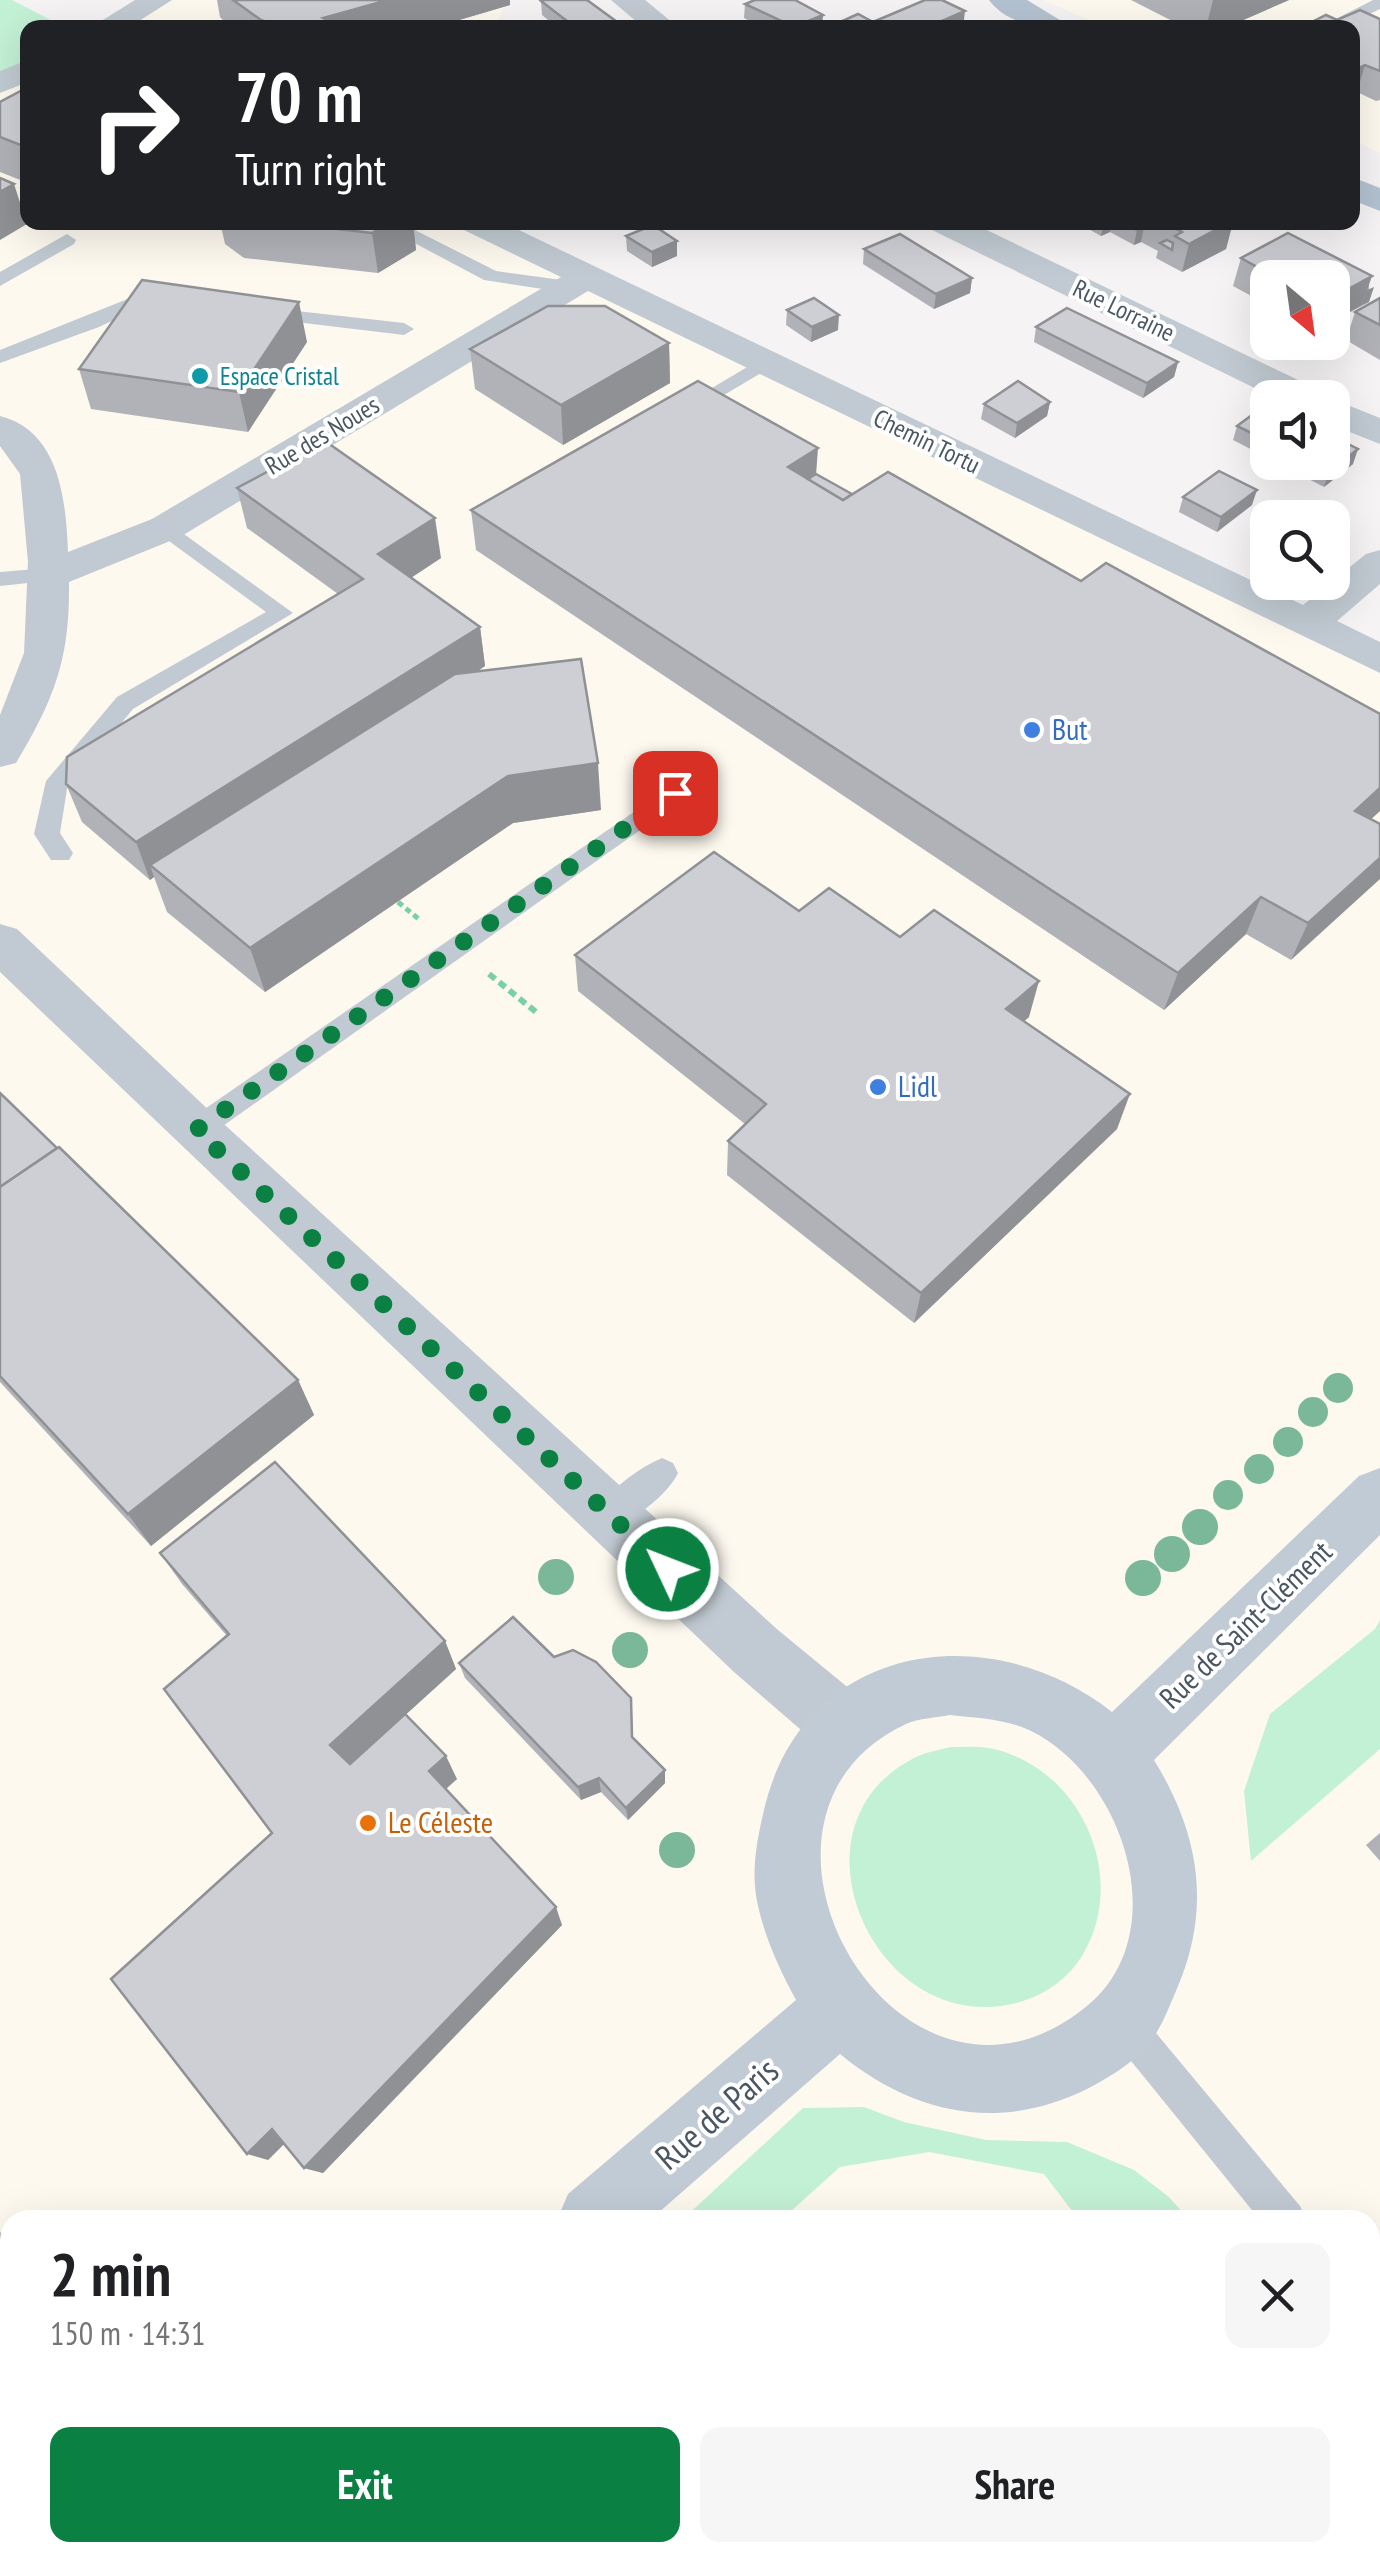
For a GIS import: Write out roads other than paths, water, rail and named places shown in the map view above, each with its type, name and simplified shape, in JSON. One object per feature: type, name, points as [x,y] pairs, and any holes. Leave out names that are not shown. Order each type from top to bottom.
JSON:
[{"type":"main road","points":[[1004,0],[1043,20]]},
{"type":"street","points":[[119,20],[157,0]]},
{"type":"street","points":[[626,0],[653,20]]},
{"type":"street","name":"Chemin Tortu","points":[[488,230],[578,282],[764,363],[1380,659]]},
{"type":"street","name":"Rue Lorraine","points":[[959,230],[1269,380]]},
{"type":"street","name":"Rue des Noues","points":[[48,575],[166,528],[578,282]]},
{"type":"street","points":[[1350,419],[1380,434]]},
{"type":"street","points":[[0,427],[22,446],[41,475],[48,575],[46,653],[29,703],[0,752]]},
{"type":"street","points":[[1307,624],[1380,563]]},
{"type":"street","points":[[0,942],[196,1130],[756,1651],[845,1726]]},
{"type":"street","name":"Rue de Saint-Clément","points":[[1112,1756],[1380,1496]]},
{"type":"street","points":[[950,1684],[1008,1690],[1064,1715],[1112,1756],[1144,1803],[1164,1858],[1166,1917],[1152,1973],[1123,2022],[1074,2059],[1015,2079],[951,2076],[890,2050],[840,2008],[804,1952],[786,1889],[788,1826],[809,1772],[845,1726],[894,1696],[950,1684]]},
{"type":"street","name":"Rue de Paris","points":[[606,2210],[840,2008]]},
{"type":"lane","points":[[1344,20],[1380,3]]},
{"type":"lane","points":[[400,230],[490,276],[578,282]]},
{"type":"lane","points":[[0,280],[68,240]]},
{"type":"lane","points":[[0,357],[92,324],[140,300],[178,304]]},
{"type":"lane","points":[[234,310],[404,329]]},
{"type":"lane","points":[[661,424],[764,363]]},
{"type":"lane","points":[[60,854],[46,834],[55,787],[125,704],[282,613],[166,528]]},
{"type":"lane","points":[[0,580],[48,575]]},
{"type":"lane","points":[[196,1130],[706,771]]},
{"type":"lane","points":[[610,1515],[662,1473]]},
{"type":"lane","points":[[1123,2022],[1278,2210]]},
{"type":"place","name":"Espace Cristal","points":[[200,376]]},
{"type":"place","name":"But","points":[[1032,730]]},
{"type":"place","name":"Lidl","points":[[878,1087]]},
{"type":"place","name":"Le Céleste","points":[[368,1823]]}]
